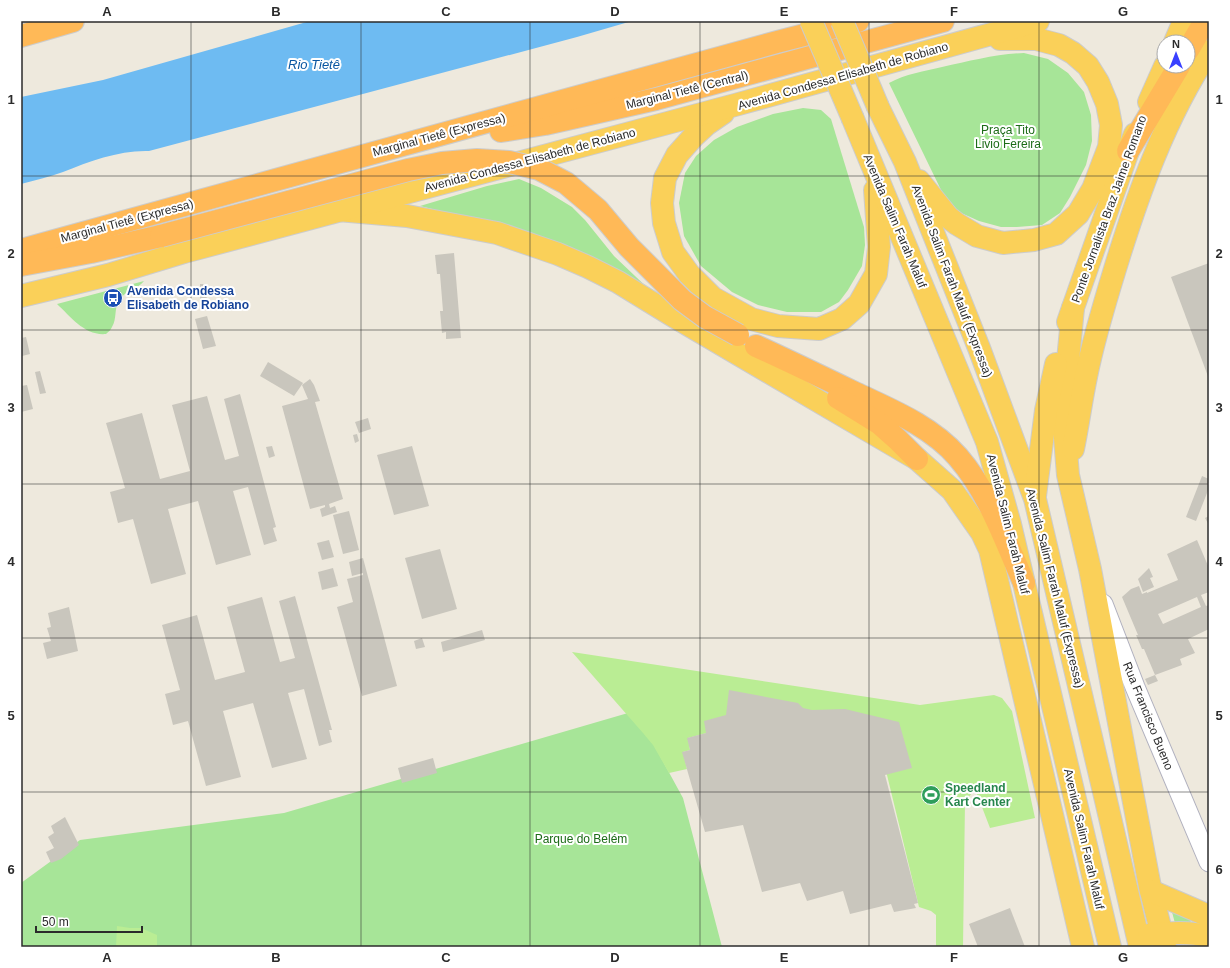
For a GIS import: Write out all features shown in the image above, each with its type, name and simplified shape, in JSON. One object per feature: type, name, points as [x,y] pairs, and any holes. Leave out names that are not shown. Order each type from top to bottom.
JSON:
[{"type":"highway","points":[[21,36],[73,21]]},
{"type":"highway","name":"Avenida Salim Farah Maluf","points":[[811,21],[987,442],[1010,524],[1109,946]]},
{"type":"highway","name":"Avenida Salim Farah Maluf (Expressa)","points":[[842,21],[878,108],[905,162],[979,348],[1034,499],[1138,942]]},
{"type":"highway","name":"Marginal Tietê (Expressa)","points":[[21,250],[858,21]]},
{"type":"highway","name":"Marginal Tietê (Central)","points":[[428,139],[487,134],[545,124],[649,100],[943,21]]},
{"type":"highway","name":"Avenida Condessa Elisabeth de Robiano","points":[[21,296],[108,275],[184,252],[735,105],[1038,21]]},
{"type":"highway","points":[[1178,34],[1184,21]]},
{"type":"highway","points":[[1196,36],[1205,21]]},
{"type":"highway","points":[[905,162],[948,217],[977,236],[1003,243],[1034,240],[1056,234],[1078,214],[1093,189],[1109,147],[1112,126],[1107,104],[1098,82],[1088,66],[1073,53],[1059,45],[1036,39],[976,38]]},
{"type":"highway","points":[[1068,475],[1086,377],[1100,320],[1132,216],[1170,118],[1192,76],[1209,51]]},
{"type":"highway","name":"Ponte Jornalista Braz Jaime Romano","points":[[1073,308],[1128,151],[1162,74]]},
{"type":"highway","points":[[1128,151],[1174,74]]},
{"type":"highway","points":[[735,105],[707,124],[677,155],[665,178],[662,203],[664,223],[673,252],[689,274],[713,298],[751,319],[778,326],[818,329],[842,319],[859,304],[876,274],[879,247],[874,173]]},
{"type":"highway","points":[[21,265],[91,252],[161,236],[408,170],[442,163],[478,160],[509,162],[539,169],[566,183],[598,210],[629,247],[682,300],[705,317],[756,346],[880,424],[917,459]]},
{"type":"highway","name":"Avenida Salim Farah Maluf","points":[[338,210],[407,216],[497,233],[558,254],[618,282],[917,459],[952,490],[982,533],[990,550],[1083,947]]},
{"type":"highway","points":[[1073,308],[1063,413],[1068,475],[1090,569],[1150,889],[1164,940]]},
{"type":"highway","points":[[1034,499],[1046,410],[1057,357],[1073,308]]},
{"type":"highway","points":[[756,346],[895,412],[934,435],[958,457],[979,487],[991,507],[1024,583]]},
{"type":"highway","points":[[1062,857],[1072,788]]},
{"type":"highway","points":[[1104,792],[1132,855],[1150,889],[1209,916]]},
{"type":"highway","points":[[1109,946],[1203,935],[1209,937]]},
{"type":"street","name":"Rua Francisco Bueno","points":[[1090,569],[1134,687],[1209,862]]},
{"type":"green space","name":"Praça Tito Livio Fereira","points":[[1024,53],[1048,59],[1068,73],[1084,92],[1091,115],[1092,141],[1086,165],[1060,213],[1042,225],[1001,227],[979,221],[959,212],[943,194],[889,83],[908,75],[973,60],[993,56]]},
{"type":"green space","points":[[803,108],[821,110],[831,119],[864,227],[865,245],[862,266],[839,302],[821,312],[787,312],[758,305],[732,292],[701,266],[684,236],[679,203],[685,173],[696,156],[714,140],[737,127],[773,114]]},
{"type":"green space","points":[[519,179],[541,188],[572,207],[585,220],[614,256],[655,295],[520,231],[420,206],[487,186]]},
{"type":"green space","points":[[144,281],[119,300],[116,306],[114,324],[106,334],[98,334],[85,329],[73,320],[57,304]]},
{"type":"green space","name":"Speedland Kart Center","points":[[572,652],[920,705],[994,695],[1002,698],[1012,711],[1035,818],[990,828],[975,789],[965,802],[963,947],[936,947],[936,915],[931,911],[919,907],[887,775],[881,763],[740,724],[688,738],[690,750],[683,752],[687,769],[669,773],[653,745]]},
{"type":"green space","name":"Parque do Belém","points":[[628,713],[654,745],[683,798],[722,947],[21,947],[21,883],[80,840],[284,813]]},
{"type":"green space","points":[[1172,912],[1190,919],[1191,923],[1176,927]]},
{"type":"green space","points":[[117,926],[141,928],[157,935],[157,947],[116,947]]},
{"type":"water","name":"Rio Tietê","points":[[310,21],[632,21],[149,151],[116,154],[58,174],[21,184],[21,97],[103,80]]},
{"type":"building","points":[[454,253],[461,338],[446,339],[446,332],[442,333],[440,311],[443,311],[440,274],[437,274],[435,255]]},
{"type":"building","points":[[1209,263],[1209,379],[1171,277]]},
{"type":"building","points":[[200,284],[206,284],[207,305],[200,305]]},
{"type":"building","points":[[207,316],[216,346],[203,349],[195,319]]},
{"type":"building","points":[[26,337],[30,354],[22,356],[21,338]]},
{"type":"building","points":[[268,362],[303,383],[294,396],[260,376]]},
{"type":"building","points":[[40,371],[46,393],[40,394],[35,372]]},
{"type":"building","points":[[310,379],[320,401],[315,402],[343,499],[329,504],[330,508],[335,506],[337,512],[322,517],[320,509],[325,507],[325,505],[310,509],[282,406],[308,399],[302,385]]},
{"type":"building","points":[[27,385],[33,409],[21,412],[21,386]]},
{"type":"building","points":[[240,394],[276,527],[273,528],[277,541],[264,545],[248,487],[233,491],[251,555],[216,565],[198,501],[168,509],[186,574],[151,584],[133,519],[118,523],[110,492],[125,488],[106,423],[142,413],[160,479],[190,471],[172,405],[207,396],[225,460],[239,456],[224,399]]},
{"type":"building","points":[[368,418],[371,429],[359,433],[355,422]]},
{"type":"building","points":[[357,434],[359,441],[355,443],[353,435]]},
{"type":"building","points":[[272,446],[275,456],[269,458],[266,447]]},
{"type":"building","points":[[412,446],[429,506],[394,515],[377,455]]},
{"type":"building","points":[[1202,476],[1209,479],[1209,488],[1196,521],[1186,517]]},
{"type":"building","points":[[349,511],[359,550],[343,554],[333,515]]},
{"type":"building","points":[[1209,516],[1209,525],[1205,518]]},
{"type":"building","points":[[329,540],[334,557],[322,560],[317,543]]},
{"type":"building","points":[[1197,540],[1209,568],[1209,592],[1201,595],[1206,606],[1209,605],[1209,629],[1188,639],[1195,653],[1180,659],[1182,665],[1155,675],[1144,649],[1142,649],[1136,635],[1138,635],[1122,597],[1131,589],[1139,586],[1142,594],[1178,580],[1167,554]],"holes":[[[1197,597],[1201,607],[1163,624],[1158,614]]]},
{"type":"building","points":[[440,549],[457,609],[422,619],[405,558]]},
{"type":"building","points":[[363,558],[397,686],[362,696],[337,607],[353,602],[347,579],[363,575],[363,573],[352,576],[349,562]]},
{"type":"building","points":[[333,568],[338,586],[322,590],[318,572]]},
{"type":"building","points":[[1149,568],[1153,577],[1150,578],[1154,587],[1143,592],[1138,579]]},
{"type":"building","points":[[295,596],[332,730],[329,730],[332,742],[319,746],[304,689],[288,693],[307,759],[272,768],[253,703],[223,711],[241,777],[206,786],[188,721],[173,725],[165,694],[180,690],[162,625],[197,615],[215,680],[245,672],[227,607],[262,597],[280,662],[295,658],[279,601]]},
{"type":"building","points":[[69,607],[78,651],[47,659],[43,643],[51,641],[47,628],[51,627],[48,613]]},
{"type":"building","points":[[482,630],[485,640],[443,652],[441,642]]},
{"type":"building","points":[[422,638],[425,647],[416,649],[414,641]]},
{"type":"building","points":[[1155,675],[1158,681],[1148,685],[1145,679]]},
{"type":"building","points":[[729,690],[798,703],[803,708],[812,710],[845,709],[899,722],[912,768],[885,775],[918,903],[914,904],[916,908],[894,912],[891,904],[850,914],[843,891],[807,901],[800,883],[762,892],[743,825],[705,832],[682,752],[690,750],[687,738],[706,733],[704,721],[726,715]]},
{"type":"building","points":[[433,758],[437,773],[402,783],[398,768]]},
{"type":"building","points":[[65,817],[79,845],[61,859],[51,863],[46,852],[54,848],[48,837],[54,833],[51,826]]},
{"type":"building","points":[[1010,908],[1025,947],[978,947],[969,924]]},
{"type":"place","name":"Avenida Condessa Elisabeth de Robiano","points":[[113,298]]},
{"type":"place","name":"Speedland Kart Center","points":[[931,795]]}]
